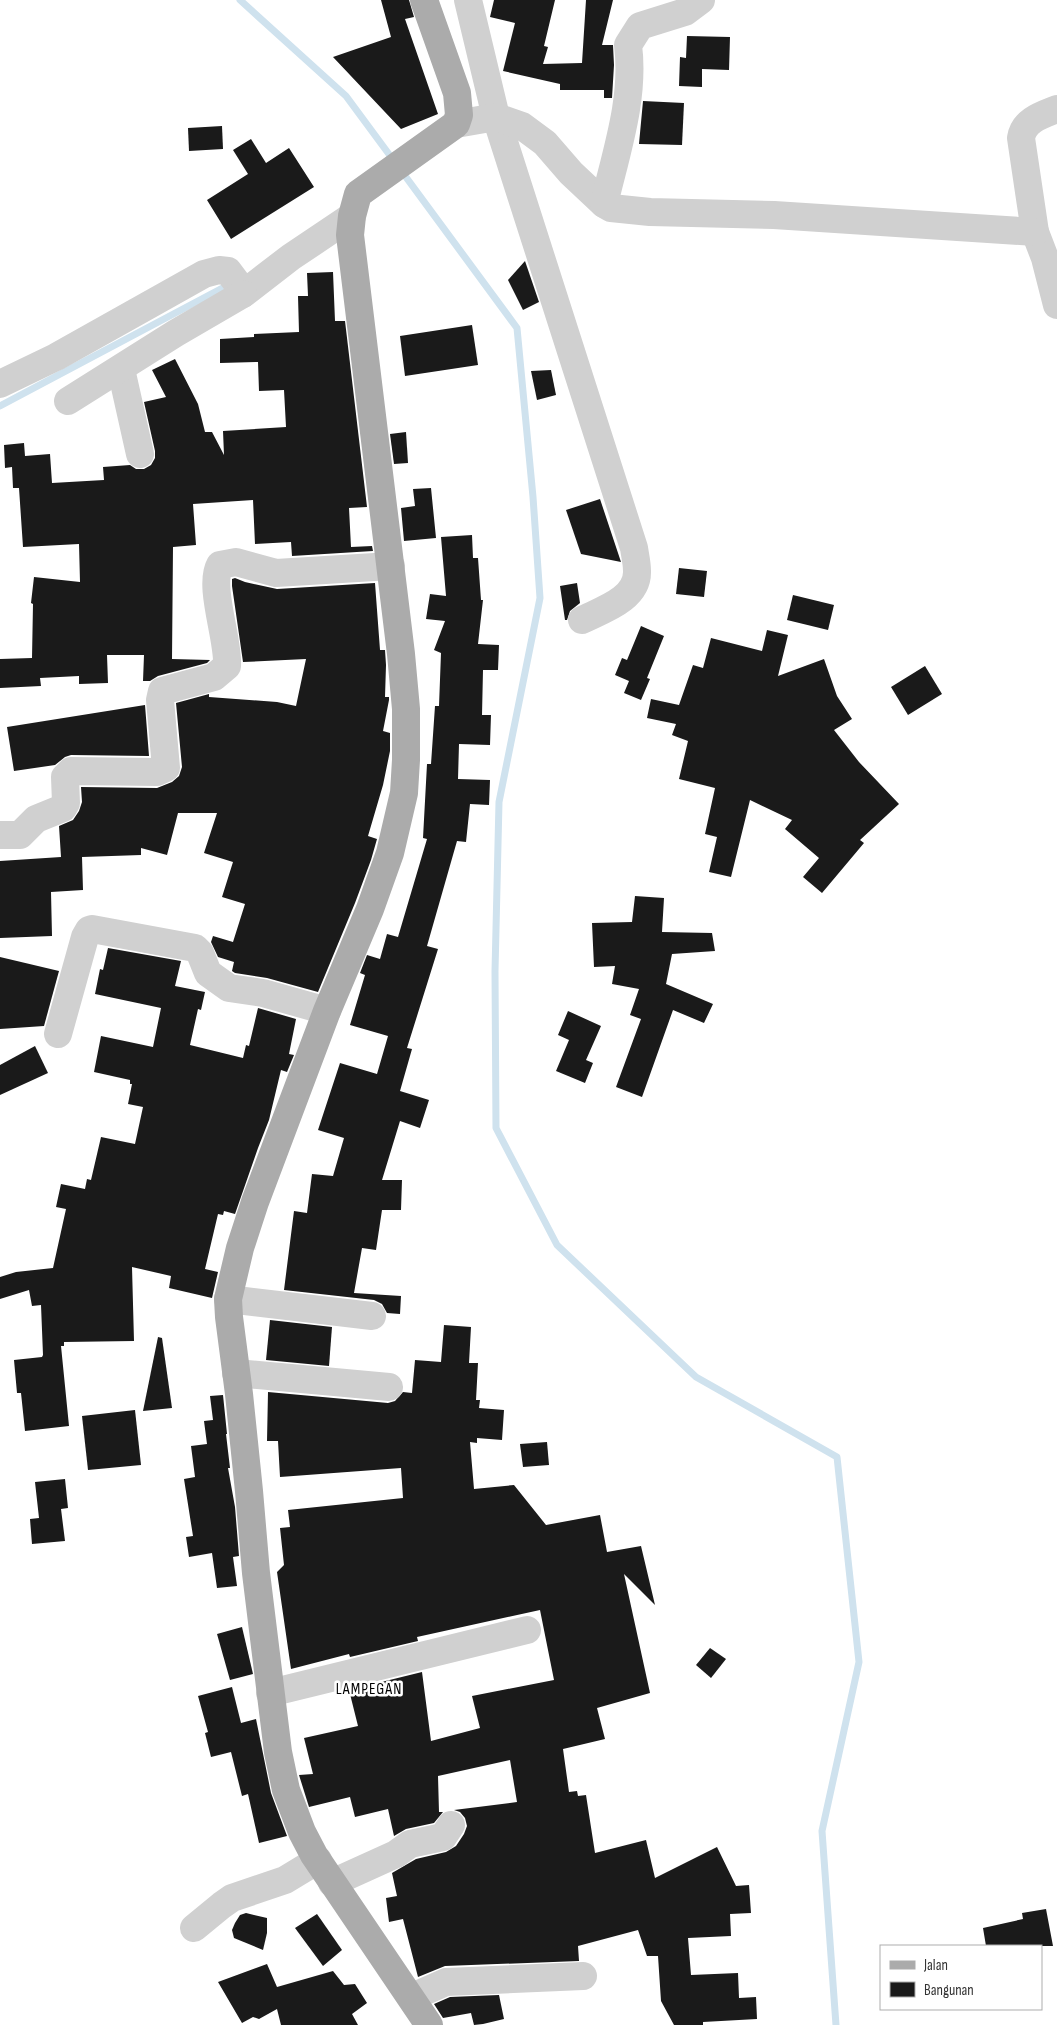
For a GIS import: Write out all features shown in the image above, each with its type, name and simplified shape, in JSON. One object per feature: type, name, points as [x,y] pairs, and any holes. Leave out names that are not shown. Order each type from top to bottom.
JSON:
[{"type":"main road","points":[[424,0],[457,93],[460,115],[452,127],[355,205],[351,248],[391,566],[406,710],[404,793],[390,853],[370,909],[327,1011],[255,1202],[240,1248],[228,1300],[228,1316],[236,1373],[270,1693],[286,1790],[302,1832],[332,1884],[412,1997],[429,2025]]},
{"type":"street","points":[[468,0],[496,117],[634,548],[637,571],[634,586],[619,601],[582,620]]},
{"type":"street","points":[[604,204],[624,117],[630,63],[628,45],[640,26],[685,12],[701,0]]},
{"type":"street","points":[[1057,109],[1028,123],[1022,131],[1021,138],[1035,232],[1045,258],[1057,305]]},
{"type":"street","points":[[452,127],[496,117],[522,126],[545,143],[571,173],[604,204],[611,208],[650,212],[774,215],[1035,232]]},
{"type":"street","points":[[68,402],[176,333],[237,284],[291,257],[355,205]]},
{"type":"street","points":[[0,384],[56,357],[204,274],[219,270],[237,284]]},
{"type":"street","points":[[121,369],[140,454]]},
{"type":"street","points":[[0,836],[20,835],[36,820],[63,808],[66,803],[65,777],[69,772],[78,770],[157,772],[163,771],[166,768],[160,700],[162,691],[214,677],[228,665],[218,592],[217,572],[220,565],[236,562],[276,574],[391,566]]},
{"type":"street","points":[[58,1034],[85,937],[89,930],[92,929],[195,948],[200,953],[208,973],[229,988],[263,993],[327,1011]]},
{"type":"street","points":[[228,1300],[372,1316]]},
{"type":"street","points":[[236,1373],[389,1387]]},
{"type":"street","points":[[270,1693],[527,1630]]},
{"type":"street","points":[[332,1884],[396,1854],[410,1844],[443,1837],[451,1824]]},
{"type":"street","points":[[194,1928],[232,1898],[285,1880],[318,1860]]},
{"type":"street","points":[[412,1997],[432,1986],[446,1982],[583,1976]]},
{"type":"building","points":[[381,0],[409,0],[414,17],[405,19],[438,114],[401,129],[333,57],[391,37]]},
{"type":"building","points":[[494,0],[555,0],[544,46],[548,47],[543,64],[582,63],[586,0],[613,0],[602,45],[613,45],[612,98],[604,98],[604,90],[560,90],[560,84],[503,71],[515,23],[490,17]]},
{"type":"building","points":[[687,36],[730,37],[729,70],[702,69],[702,87],[679,86],[680,57],[686,58]]},
{"type":"building","points":[[643,101],[684,103],[682,145],[639,144]]},
{"type":"building","points":[[222,126],[223,149],[189,151],[188,128]]},
{"type":"building","points":[[251,139],[266,163],[289,148],[314,187],[231,239],[207,200],[248,174],[233,150]]},
{"type":"building","points":[[525,261],[539,302],[523,310],[508,280]]},
{"type":"building","points":[[333,272],[335,321],[345,321],[367,507],[349,508],[351,547],[372,546],[373,551],[292,556],[291,542],[255,544],[253,500],[193,504],[196,545],[173,547],[172,659],[210,660],[207,663],[158,676],[150,681],[143,681],[144,655],[107,655],[108,683],[79,684],[79,676],[40,678],[41,686],[0,688],[0,659],[32,658],[33,604],[31,603],[34,577],[80,582],[79,544],[23,547],[19,488],[13,488],[12,467],[5,468],[4,445],[24,443],[25,456],[50,454],[52,483],[104,480],[103,467],[130,465],[136,469],[144,469],[151,465],[155,458],[155,451],[144,402],[166,397],[152,370],[175,359],[198,404],[205,432],[212,432],[224,455],[223,431],[286,427],[284,390],[259,391],[258,362],[220,363],[220,339],[254,337],[254,334],[299,332],[298,296],[308,296],[307,273]]},
{"type":"building","points":[[472,325],[478,365],[405,376],[400,336]]},
{"type":"building","points":[[551,370],[556,395],[537,400],[531,371]]},
{"type":"building","points":[[406,432],[408,463],[394,464],[390,434]]},
{"type":"building","points":[[431,488],[436,538],[404,541],[401,508],[415,506],[413,489]]},
{"type":"building","points":[[600,499],[621,562],[581,554],[566,510]]},
{"type":"building","points":[[472,535],[473,558],[478,558],[481,600],[483,600],[478,644],[499,645],[498,670],[483,670],[482,715],[491,715],[490,745],[459,744],[458,779],[490,780],[489,805],[470,804],[466,842],[457,841],[427,946],[438,949],[407,1048],[412,1049],[400,1091],[429,1100],[420,1128],[400,1121],[382,1180],[402,1180],[401,1210],[382,1210],[376,1250],[362,1248],[354,1293],[401,1296],[400,1314],[387,1313],[382,1304],[374,1300],[284,1290],[294,1211],[307,1213],[312,1174],[333,1176],[344,1138],[318,1130],[340,1063],[377,1074],[388,1036],[350,1025],[365,975],[360,973],[367,955],[380,959],[387,934],[398,937],[427,839],[423,838],[427,764],[431,764],[435,706],[439,706],[441,653],[434,650],[445,621],[426,619],[430,594],[446,596],[441,537]]},
{"type":"building","points":[[679,568],[707,571],[704,597],[676,594]]},
{"type":"building","points":[[235,578],[277,589],[375,583],[380,650],[385,650],[385,697],[389,697],[383,731],[390,733],[390,751],[383,785],[368,836],[377,839],[371,860],[318,992],[267,978],[235,973],[232,971],[234,962],[218,957],[211,942],[213,936],[233,942],[245,904],[222,897],[233,862],[204,853],[217,813],[178,813],[167,855],[141,848],[141,855],[82,857],[83,890],[51,892],[52,936],[0,938],[0,861],[61,857],[59,826],[73,820],[79,811],[82,802],[81,787],[157,788],[172,782],[179,776],[182,767],[176,703],[209,694],[209,697],[277,702],[296,706],[306,659],[243,662],[232,586],[232,579]]},
{"type":"building","points":[[577,583],[580,603],[570,611],[567,620],[565,620],[560,586]]},
{"type":"building","points":[[793,595],[834,605],[828,630],[787,620]]},
{"type":"building","points":[[641,626],[664,636],[647,678],[650,679],[641,700],[624,693],[629,681],[615,675],[622,658],[627,660]]},
{"type":"building","points":[[767,630],[788,635],[778,676],[824,659],[837,696],[852,719],[834,730],[859,762],[899,804],[860,840],[864,843],[822,893],[803,877],[819,858],[785,829],[792,820],[750,800],[731,877],[709,872],[717,837],[705,834],[715,788],[679,779],[688,741],[672,735],[676,724],[647,718],[651,699],[679,705],[693,665],[703,668],[711,638],[762,651]]},
{"type":"building","points":[[925,666],[942,694],[908,715],[891,687]]},
{"type":"building","points":[[145,705],[149,756],[71,755],[55,765],[14,771],[7,727]]},
{"type":"building","points":[[635,896],[664,898],[662,932],[712,933],[715,951],[672,954],[666,984],[713,1004],[704,1023],[673,1010],[642,1097],[616,1087],[641,1019],[630,1015],[639,989],[612,984],[615,966],[594,967],[592,923],[632,922]]},
{"type":"building","points":[[108,948],[181,961],[175,986],[205,992],[201,1010],[198,1009],[190,1045],[243,1058],[246,1045],[249,1046],[258,1008],[296,1019],[289,1054],[294,1055],[287,1072],[281,1070],[269,1120],[235,1214],[224,1211],[223,1215],[218,1214],[205,1269],[218,1272],[212,1298],[169,1288],[171,1276],[132,1267],[134,1341],[64,1342],[64,1346],[61,1346],[69,1426],[25,1431],[21,1393],[17,1393],[14,1360],[42,1357],[43,1355],[41,1305],[32,1306],[29,1290],[0,1299],[0,1277],[16,1272],[53,1268],[66,1209],[56,1207],[61,1184],[85,1189],[87,1179],[91,1180],[101,1137],[135,1144],[143,1107],[128,1104],[132,1084],[130,1084],[130,1080],[94,1072],[101,1036],[153,1047],[161,1008],[95,994],[100,969],[103,970]]},
{"type":"building","points":[[0,957],[59,971],[44,1026],[0,1029]]},
{"type":"building","points":[[568,1011],[601,1026],[586,1060],[593,1063],[585,1083],[556,1071],[569,1040],[558,1035]]},
{"type":"building","points":[[35,1046],[48,1073],[0,1095],[0,1065]]},
{"type":"building","points":[[270,1320],[332,1327],[329,1366],[266,1360]]},
{"type":"building","points":[[444,1325],[471,1327],[469,1363],[478,1363],[476,1400],[480,1400],[479,1408],[504,1410],[502,1440],[477,1438],[477,1443],[470,1442],[474,1489],[514,1485],[546,1525],[600,1515],[607,1552],[641,1546],[655,1605],[624,1574],[650,1693],[597,1708],[605,1739],[563,1749],[569,1792],[577,1791],[578,1796],[586,1795],[595,1853],[646,1840],[655,1878],[717,1847],[736,1886],[749,1885],[751,1913],[730,1914],[731,1936],[688,1938],[691,1975],[738,1973],[739,1998],[756,1997],[757,2019],[703,2022],[703,2025],[674,2025],[661,2001],[658,1956],[647,1956],[638,1930],[578,1946],[579,1961],[445,1966],[418,1977],[403,1919],[389,1922],[386,1898],[397,1896],[392,1873],[416,1859],[446,1852],[456,1846],[467,1826],[465,1818],[460,1812],[454,1810],[517,1802],[510,1760],[438,1776],[439,1812],[443,1812],[434,1823],[406,1829],[394,1836],[388,1809],[355,1817],[350,1797],[309,1807],[299,1775],[313,1774],[304,1738],[358,1726],[349,1690],[422,1672],[431,1741],[480,1728],[472,1696],[554,1680],[540,1610],[417,1637],[418,1641],[350,1657],[349,1654],[291,1669],[277,1572],[284,1565],[280,1528],[290,1527],[288,1510],[403,1498],[401,1468],[280,1477],[278,1441],[267,1441],[268,1392],[388,1403],[395,1401],[403,1392],[412,1393],[415,1360],[441,1362]]},
{"type":"building","points":[[158,1337],[162,1338],[172,1408],[143,1411]]},
{"type":"building","points":[[223,1395],[230,1468],[228,1468],[235,1507],[239,1556],[233,1557],[237,1586],[217,1588],[212,1553],[189,1557],[186,1537],[193,1536],[184,1479],[195,1477],[191,1446],[207,1444],[204,1421],[213,1420],[210,1396]]},
{"type":"building","points":[[135,1410],[141,1465],[88,1470],[82,1416]]},
{"type":"building","points":[[547,1442],[549,1465],[523,1467],[520,1444]]},
{"type":"building","points":[[65,1479],[68,1508],[61,1509],[65,1541],[32,1544],[30,1519],[39,1518],[35,1482]]},
{"type":"building","points":[[242,1627],[253,1674],[230,1680],[217,1634]]},
{"type":"building","points":[[710,1648],[726,1659],[711,1678],[696,1665]]},
{"type":"building","points":[[232,1687],[241,1723],[256,1719],[271,1793],[287,1836],[259,1843],[248,1794],[242,1796],[231,1752],[211,1757],[205,1733],[208,1732],[198,1696]]},
{"type":"building","points":[[1046,1909],[1053,1946],[986,1945],[983,1928],[1023,1919],[1022,1913]]},
{"type":"building","points":[[246,1913],[267,1918],[267,1933],[263,1950],[234,1938],[232,1930],[235,1923],[240,1915]]},
{"type":"building","points":[[317,1914],[342,1950],[323,1966],[295,1928]]},
{"type":"building","points":[[267,1964],[277,1987],[333,1971],[344,1985],[355,1984],[367,2003],[352,2014],[358,2025],[281,2025],[277,2009],[259,2019],[253,2017],[242,2023],[218,1982]]},
{"type":"building","points":[[499,1995],[504,2019],[483,2024],[474,2025],[471,2013],[443,2018],[434,2004],[450,1997]]},
{"type":"waterway","points":[[240,0],[346,96],[394,161]]},
{"type":"waterway","points":[[400,169],[517,328],[533,497],[540,598],[499,802],[495,971],[496,1128],[557,1245],[696,1377],[837,1457],[859,1662],[822,1831],[836,2025]]},
{"type":"waterway","points":[[0,406],[230,284]]},
{"type":"district","name":"LAMPEGAN","points":[[369,1689]]}]
